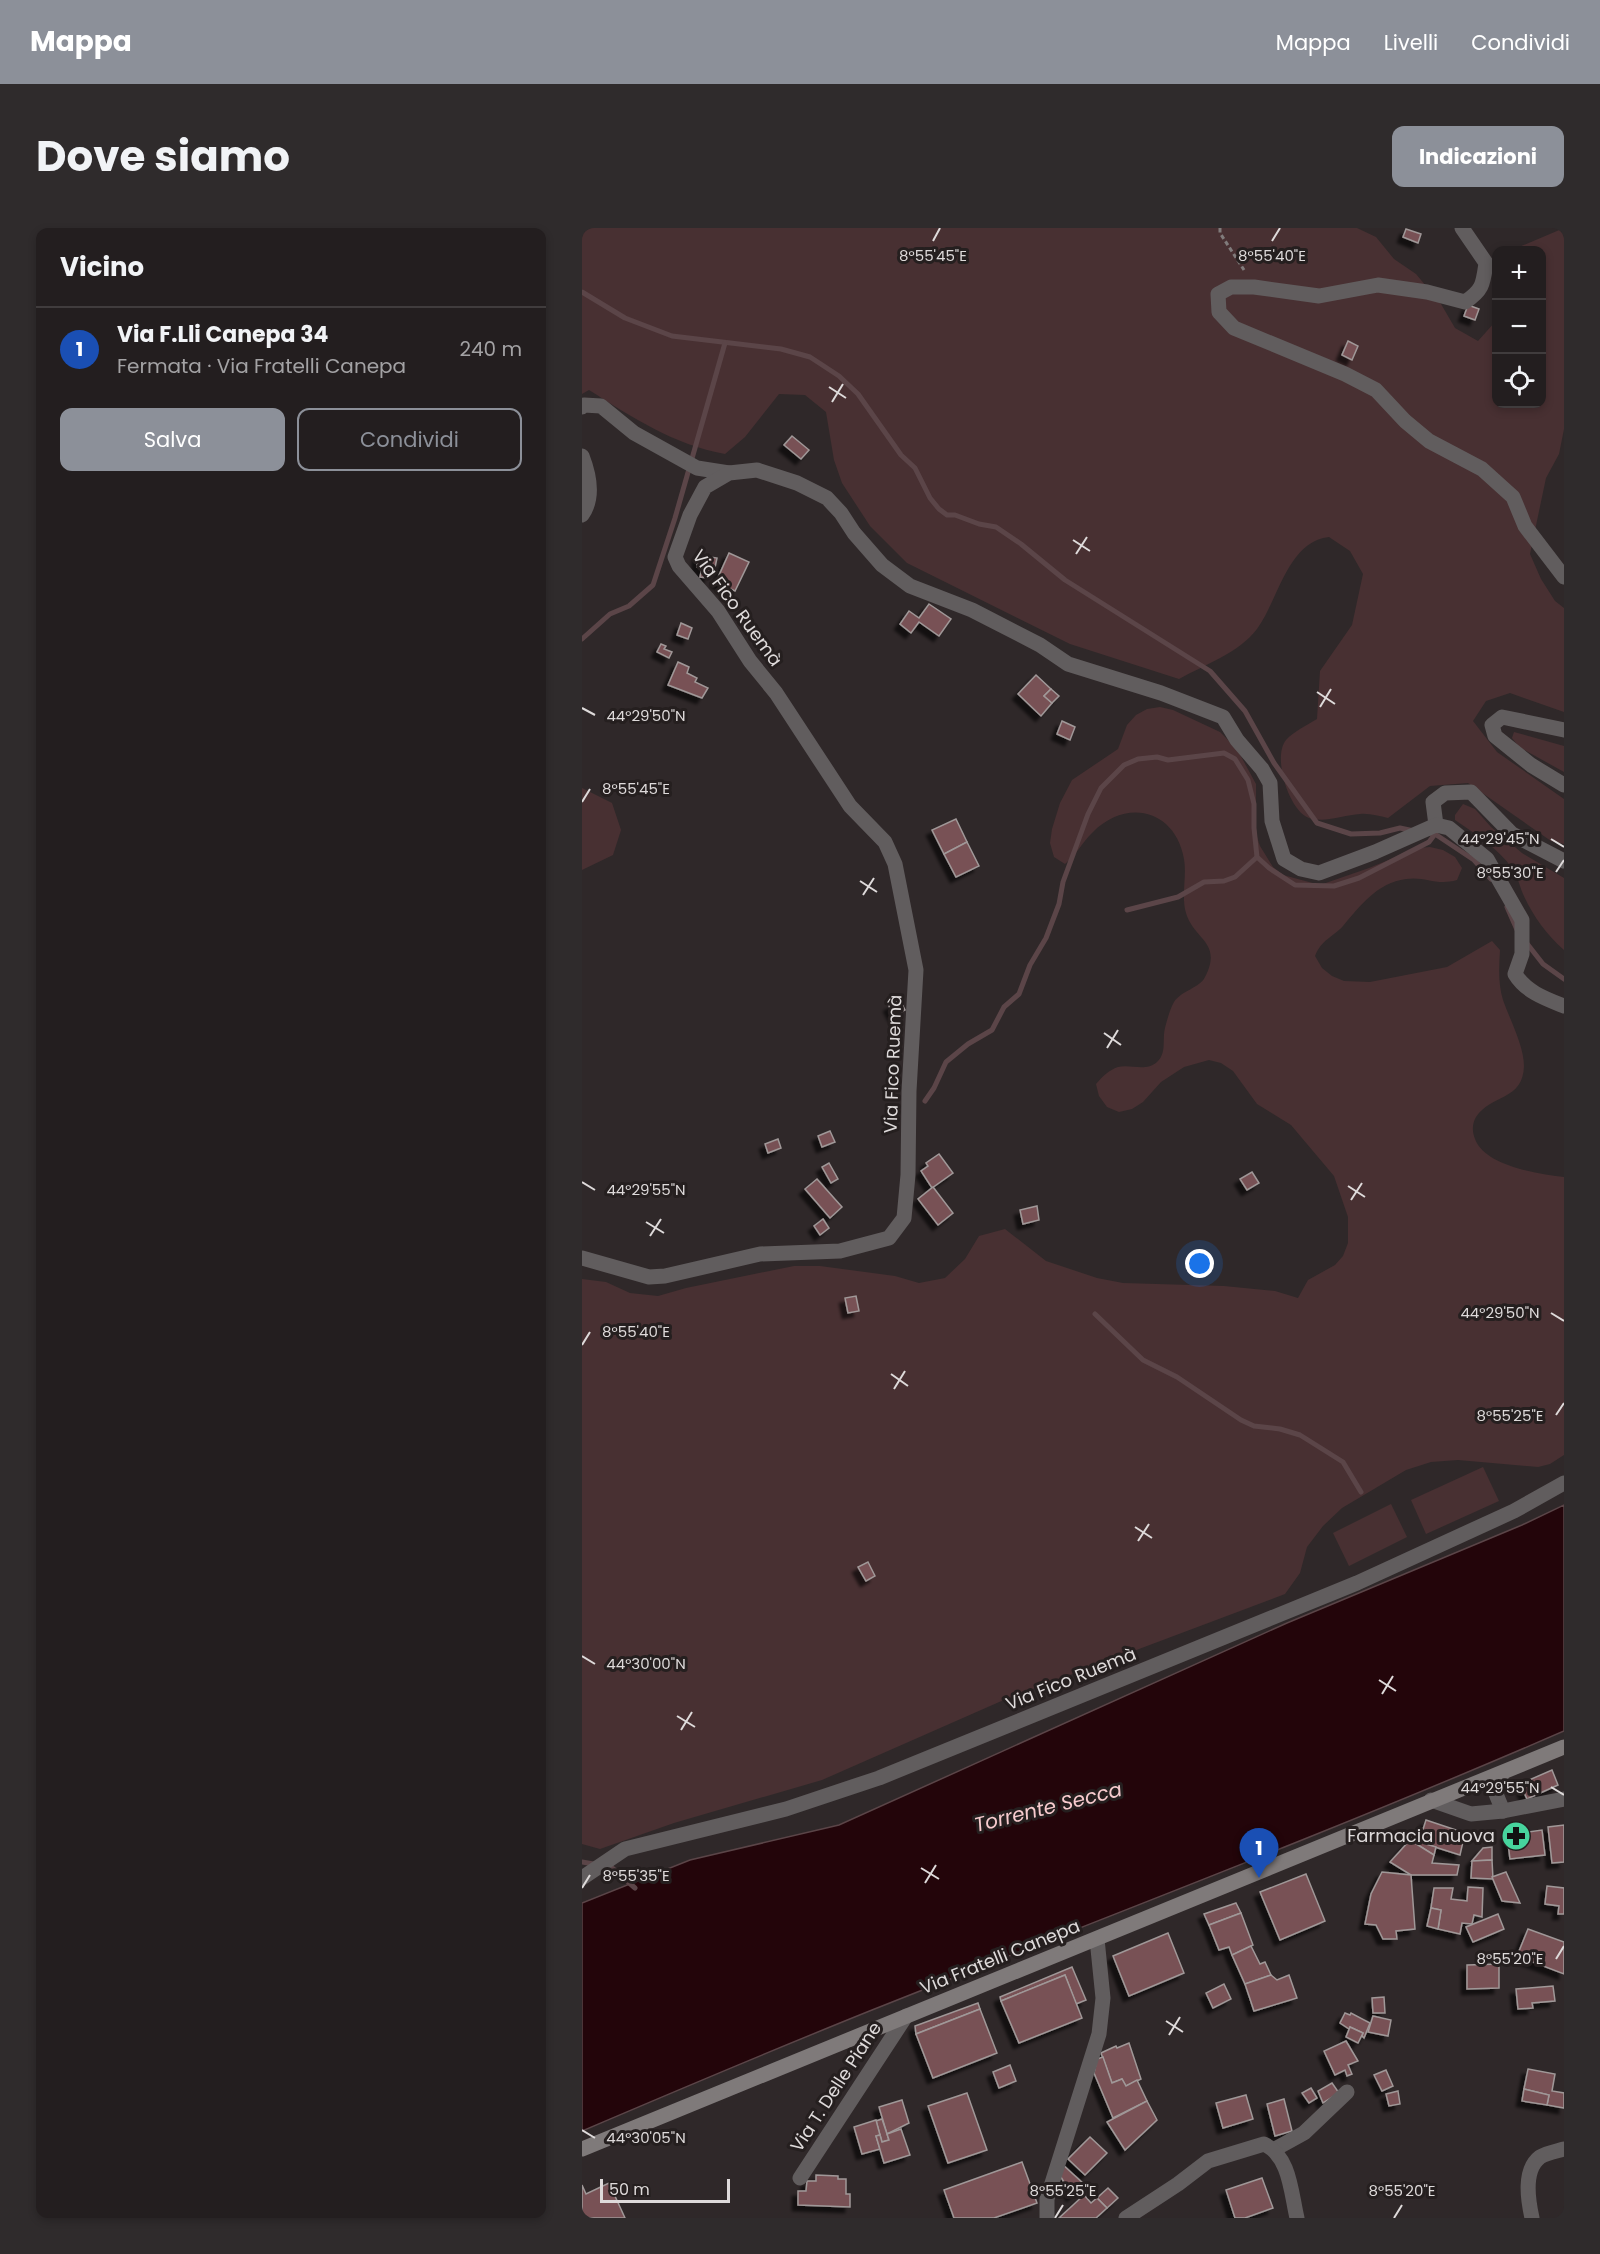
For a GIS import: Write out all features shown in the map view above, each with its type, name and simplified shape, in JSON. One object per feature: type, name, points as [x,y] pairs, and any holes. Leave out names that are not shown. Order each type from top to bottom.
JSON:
[{"type":"main road","name":"Via Fratelli Canepa","points":[[582,2149],[1564,1747]]},
{"type":"street","points":[[1462,228],[1486,263],[1484,278],[1478,293],[1465,302],[1427,292],[1378,285],[1319,296],[1254,287],[1231,287],[1218,294],[1219,312],[1234,328],[1345,374],[1376,390],[1405,421],[1429,441],[1482,469],[1513,497],[1525,526],[1564,577]]},
{"type":"street","points":[[582,406],[601,406],[634,433],[697,468],[729,473]]},
{"type":"street","points":[[582,456],[590,476],[587,508],[582,515]]},
{"type":"street","name":"Via Fico Ruemà","points":[[582,1258],[650,1277],[665,1276],[760,1254],[840,1251],[873,1244],[889,1238],[904,1218],[908,1175],[909,1091],[916,970],[895,864],[885,842],[850,806],[776,693],[750,661],[718,611],[679,566],[675,557],[690,515],[705,487],[729,473],[757,470],[797,483],[827,498],[882,565],[910,586],[972,610],[1040,645],[1068,664],[1161,693],[1224,717],[1237,740],[1266,776],[1269,783],[1272,821],[1284,859],[1301,869],[1318,873],[1375,852],[1436,825]]},
{"type":"street","points":[[1564,730],[1502,717],[1492,724],[1495,736],[1531,765],[1564,785]]},
{"type":"street","points":[[1564,861],[1512,834],[1471,792],[1445,793],[1434,802],[1436,825],[1449,828],[1487,859],[1522,920],[1522,954],[1515,974],[1521,983],[1542,998],[1564,1006]]},
{"type":"street","name":"Via Fico Ruemà","points":[[582,1878],[625,1849],[786,1809],[879,1778],[1357,1582],[1514,1511],[1564,1483]]},
{"type":"street","points":[[1502,1774],[1496,1794],[1503,1811]]},
{"type":"street","points":[[1431,1800],[1471,1814],[1503,1811],[1564,1799]]},
{"type":"street","points":[[1047,2218],[1047,2199],[1099,2034],[1103,1998],[1096,1939]]},
{"type":"street","name":"Via T. Delle Piane","points":[[800,2178],[906,2016]]},
{"type":"street","points":[[1275,2150],[1304,2133],[1347,2092]]},
{"type":"street","points":[[1126,2218],[1208,2161],[1264,2144],[1275,2150],[1285,2165],[1297,2218]]},
{"type":"street","points":[[1532,2218],[1528,2198],[1531,2169],[1541,2157],[1564,2149]]},
{"type":"path","points":[[1220,228],[1220,233],[1254,287]]},
{"type":"shaded area","points":[[582,228],[1357,228],[1376,237],[1394,259],[1416,274],[1441,304],[1455,328],[1478,341],[1492,325],[1492,408],[1546,408],[1546,246],[1521,246],[1564,228],[1564,429],[1559,454],[1546,478],[1530,554],[1541,579],[1555,601],[1564,608],[1564,712],[1510,693],[1486,701],[1473,721],[1497,752],[1564,799],[1564,844],[1551,841],[1468,783],[1430,786],[1388,818],[1363,814],[1315,819],[1309,818],[1295,805],[1289,795],[1282,770],[1282,748],[1289,737],[1317,719],[1320,671],[1352,625],[1363,574],[1350,551],[1329,537],[1315,541],[1303,549],[1294,560],[1265,617],[1250,637],[1221,658],[1179,679],[1070,644],[907,563],[870,526],[842,483],[834,460],[826,412],[805,395],[779,394],[745,437],[725,454],[688,444],[654,429],[589,390],[582,394]]},
{"type":"shaded area","points":[[1160,707],[1173,710],[1220,732],[1237,749],[1256,784],[1256,834],[1260,846],[1273,867],[1283,875],[1320,885],[1418,848],[1430,847],[1443,850],[1455,857],[1462,868],[1457,880],[1450,882],[1406,879],[1386,885],[1370,896],[1339,930],[1324,942],[1315,956],[1322,968],[1332,976],[1344,981],[1370,982],[1447,967],[1492,941],[1500,950],[1501,994],[1519,1042],[1524,1066],[1518,1086],[1482,1110],[1476,1117],[1473,1130],[1475,1139],[1489,1156],[1527,1171],[1564,1177],[1564,1455],[1550,1464],[1538,1467],[1458,1460],[1431,1462],[1406,1470],[1342,1508],[1323,1526],[1307,1547],[1300,1573],[1285,1594],[1006,1699],[822,1780],[674,1823],[600,1849],[582,1844],[582,1279],[606,1282],[630,1293],[658,1296],[794,1266],[820,1266],[895,1276],[919,1283],[945,1278],[965,1259],[979,1236],[1005,1229],[1046,1261],[1097,1278],[1123,1283],[1224,1286],[1275,1291],[1298,1298],[1308,1280],[1335,1265],[1343,1256],[1348,1243],[1348,1217],[1334,1176],[1291,1125],[1257,1104],[1233,1071],[1221,1063],[1209,1060],[1184,1067],[1161,1082],[1143,1102],[1132,1109],[1119,1112],[1107,1107],[1099,1096],[1096,1084],[1112,1070],[1123,1066],[1148,1067],[1157,1062],[1162,1055],[1165,1028],[1174,1002],[1203,981],[1210,965],[1209,948],[1186,913],[1185,866],[1179,842],[1171,829],[1160,820],[1147,814],[1119,815],[1105,822],[1092,833],[1065,864],[1054,857],[1050,843],[1060,803],[1072,780],[1118,749],[1127,725],[1136,715],[1147,709]]},
{"type":"shaded area","points":[[1514,732],[1564,746],[1564,772],[1519,747],[1512,738]]},
{"type":"shaded area","points":[[582,788],[612,803],[621,830],[613,855],[582,870]]},
{"type":"shaded area","points":[[1463,804],[1475,809],[1491,827],[1522,853],[1564,878],[1564,950],[1551,938],[1536,917],[1512,868],[1485,841],[1455,820],[1455,815]]},
{"type":"shaded area","points":[[1483,1467],[1499,1501],[1426,1534],[1411,1500]]},
{"type":"shaded area","points":[[1391,1504],[1407,1537],[1349,1566],[1333,1533]]},
{"type":"water","name":"Torrente Secca","points":[[1564,1505],[1564,1731],[1306,1839],[836,2025],[582,2131],[582,1903],[690,1860],[839,1825],[1287,1623],[1522,1525]]},
{"type":"building","points":[[1406,229],[1421,234],[1418,243],[1403,237]]},
{"type":"building","points":[[1468,305],[1479,309],[1475,320],[1464,316]]},
{"type":"building","points":[[1348,341],[1358,346],[1352,360],[1342,355]]},
{"type":"building","points":[[792,436],[809,450],[801,459],[784,445]]},
{"type":"building","points":[[729,553],[749,562],[735,591],[716,582]]},
{"type":"building","points":[[698,555],[717,558],[714,572],[710,571],[709,578],[700,577],[702,568],[697,567]]},
{"type":"building","points":[[929,604],[951,619],[939,636],[919,622],[911,633],[900,624],[909,611],[919,618]]},
{"type":"building","points":[[681,623],[692,628],[688,639],[677,635]]},
{"type":"building","points":[[661,644],[666,646],[664,649],[672,652],[669,658],[657,652]]},
{"type":"building","points":[[678,662],[689,667],[687,673],[697,678],[695,682],[708,688],[702,698],[668,685]]},
{"type":"building","points":[[1036,675],[1051,689],[1044,696],[1052,703],[1041,716],[1018,694]]},
{"type":"building","points":[[1051,689],[1059,696],[1052,703],[1044,696]]},
{"type":"building","points":[[1062,721],[1075,727],[1070,740],[1057,734]]},
{"type":"building","points":[[956,819],[967,842],[944,854],[932,830]]},
{"type":"building","points":[[967,842],[979,866],[956,877],[944,854]]},
{"type":"building","points":[[900,1000],[905,1010],[894,1016],[889,1006]]},
{"type":"building","points":[[830,1131],[835,1142],[822,1147],[818,1136]]},
{"type":"building","points":[[778,1139],[781,1148],[768,1153],[765,1144]]},
{"type":"building","points":[[939,1154],[953,1173],[932,1188],[921,1171],[928,1166],[926,1163]]},
{"type":"building","points":[[829,1163],[838,1179],[831,1183],[822,1167]]},
{"type":"building","points":[[1252,1172],[1259,1183],[1247,1190],[1240,1179]]},
{"type":"building","points":[[817,1179],[842,1207],[830,1218],[805,1189]]},
{"type":"building","points":[[933,1187],[953,1213],[938,1225],[918,1199]]},
{"type":"building","points":[[1037,1206],[1039,1220],[1023,1224],[1020,1210]]},
{"type":"building","points":[[823,1219],[829,1228],[820,1235],[814,1226]]},
{"type":"building","points":[[856,1296],[859,1311],[848,1313],[845,1298]]},
{"type":"building","points":[[868,1562],[875,1576],[866,1581],[858,1567]]},
{"type":"building","points":[[1552,1770],[1558,1785],[1527,1799],[1520,1784]]},
{"type":"building","points":[[1426,1820],[1465,1833],[1460,1855],[1419,1842]]},
{"type":"building","points":[[1564,1825],[1564,1862],[1552,1863],[1548,1827]]},
{"type":"building","points":[[1542,1830],[1545,1855],[1510,1859],[1507,1835]]},
{"type":"building","points":[[1414,1835],[1420,1837],[1419,1842],[1436,1847],[1434,1855],[1410,1840]]},
{"type":"building","points":[[1410,1840],[1434,1855],[1432,1863],[1459,1865],[1457,1875],[1411,1875],[1390,1862]]},
{"type":"building","points":[[1492,1847],[1492,1860],[1472,1861],[1483,1848]]},
{"type":"building","points":[[1492,1860],[1493,1879],[1471,1878],[1472,1861]]},
{"type":"building","points":[[1382,1872],[1411,1875],[1415,1929],[1396,1931],[1397,1939],[1383,1939],[1376,1925],[1365,1924],[1371,1894]]},
{"type":"building","points":[[1506,1872],[1520,1903],[1502,1901],[1492,1877]]},
{"type":"building","points":[[1306,1874],[1325,1921],[1280,1940],[1260,1892]]},
{"type":"building","points":[[1547,1886],[1564,1888],[1564,1914],[1558,1914],[1559,1906],[1545,1904]]},
{"type":"building","points":[[1468,1887],[1483,1888],[1482,1917],[1474,1915],[1472,1924],[1462,1923],[1460,1934],[1438,1929],[1441,1910],[1431,1908],[1434,1888],[1453,1888],[1451,1899],[1467,1901]]},
{"type":"building","points":[[1236,1903],[1241,1913],[1209,1925],[1204,1914]]},
{"type":"building","points":[[1431,1908],[1441,1910],[1438,1929],[1427,1926]]},
{"type":"building","points":[[1241,1913],[1253,1945],[1232,1955],[1229,1947],[1219,1950],[1209,1925]]},
{"type":"building","points":[[1498,1914],[1504,1929],[1473,1942],[1466,1927]]},
{"type":"building","points":[[1528,1929],[1564,1942],[1564,1974],[1517,1956]]},
{"type":"building","points":[[1168,1933],[1184,1973],[1129,1996],[1113,1956]]},
{"type":"building","points":[[1251,1946],[1260,1964],[1265,1962],[1271,1975],[1245,1984],[1232,1955]]},
{"type":"building","points":[[1499,1964],[1499,1988],[1467,1989],[1467,1965]]},
{"type":"building","points":[[1072,1967],[1086,2000],[1076,2004],[1065,1975],[1001,2001],[1000,1997]]},
{"type":"building","points":[[1065,1975],[1082,2018],[1019,2043],[1001,2001]]},
{"type":"building","points":[[1271,1975],[1277,1980],[1289,1975],[1297,1998],[1254,2011],[1245,1984]]},
{"type":"building","points":[[1224,1984],[1231,1999],[1213,2008],[1206,1993]]},
{"type":"building","points":[[1553,1986],[1555,2001],[1532,2003],[1533,2008],[1518,2009],[1516,1989]]},
{"type":"building","points":[[1384,1997],[1385,2013],[1373,2013],[1372,1998]]},
{"type":"building","points":[[978,2003],[980,2009],[916,2034],[915,2026]]},
{"type":"building","points":[[980,2009],[997,2053],[933,2078],[916,2034]]},
{"type":"building","points":[[1345,2013],[1350,2015],[1351,2013],[1370,2023],[1364,2038],[1363,2033],[1350,2027],[1349,2029],[1340,2023]]},
{"type":"building","points":[[1373,2016],[1391,2020],[1388,2036],[1368,2032]]},
{"type":"building","points":[[1350,2027],[1363,2033],[1358,2043],[1346,2037]]},
{"type":"building","points":[[1346,2041],[1358,2061],[1348,2065],[1352,2074],[1347,2076],[1345,2070],[1335,2075],[1324,2051]]},
{"type":"building","points":[[1129,2043],[1141,2079],[1126,2086],[1122,2079],[1112,2083],[1101,2053]]},
{"type":"building","points":[[1103,2057],[1112,2083],[1122,2079],[1126,2086],[1137,2080],[1147,2101],[1113,2118],[1094,2073],[1097,2059]]},
{"type":"building","points":[[1010,2065],[1016,2081],[999,2088],[993,2072]]},
{"type":"building","points":[[1528,2069],[1555,2074],[1552,2091],[1564,2093],[1564,2108],[1547,2105],[1549,2095],[1524,2089]]},
{"type":"building","points":[[1386,2070],[1393,2086],[1382,2091],[1374,2075]]},
{"type":"building","points":[[1332,2083],[1339,2093],[1323,2103],[1318,2091]]},
{"type":"building","points":[[1311,2088],[1317,2098],[1309,2103],[1302,2093]]},
{"type":"building","points":[[1524,2089],[1549,2095],[1547,2105],[1522,2101]]},
{"type":"building","points":[[1398,2091],[1400,2104],[1389,2106],[1386,2094]]},
{"type":"building","points":[[967,2093],[987,2150],[948,2163],[928,2106]]},
{"type":"building","points":[[1246,2095],[1253,2119],[1223,2128],[1216,2103]]},
{"type":"building","points":[[1284,2099],[1292,2131],[1275,2136],[1267,2104]]},
{"type":"building","points":[[902,2100],[909,2123],[887,2134],[879,2107]]},
{"type":"building","points":[[1147,2101],[1157,2120],[1125,2150],[1107,2122]]},
{"type":"building","points":[[882,2119],[889,2140],[882,2142],[876,2121]]},
{"type":"building","points":[[876,2120],[880,2135],[876,2136],[880,2149],[862,2154],[854,2127]]},
{"type":"building","points":[[901,2129],[910,2155],[884,2163],[876,2136],[880,2135],[882,2142],[889,2140],[887,2134]]},
{"type":"building","points":[[1090,2137],[1107,2153],[1085,2175],[1068,2159]]},
{"type":"building","points":[[1022,2162],[1037,2203],[994,2218],[954,2218],[944,2190]]},
{"type":"building","points":[[1062,2164],[1085,2185],[1072,2196],[1058,2172]]},
{"type":"building","points":[[816,2175],[838,2176],[838,2179],[846,2179],[846,2194],[850,2194],[850,2207],[798,2205],[798,2191],[806,2191],[807,2181],[816,2181]]},
{"type":"building","points":[[1262,2178],[1273,2208],[1245,2218],[1235,2218],[1226,2190]]},
{"type":"building","points":[[609,2183],[625,2218],[582,2218],[582,2185],[586,2194]]},
{"type":"building","points":[[1108,2188],[1118,2198],[1107,2208],[1097,2198]]},
{"type":"building","points":[[1084,2195],[1091,2203],[1097,2198],[1107,2208],[1096,2218],[1059,2218]]},
{"type":"waterway","points":[[582,292],[625,318],[672,336],[781,349],[810,357],[839,376],[858,394],[901,455],[915,468],[930,498],[939,509],[947,515],[955,515],[979,524],[996,527],[1065,580],[1210,671],[1245,711],[1274,763],[1317,823],[1351,834],[1380,833],[1400,828],[1414,831]]},
{"type":"waterway","points":[[582,639],[610,614],[629,606],[653,585],[675,518],[725,343]]},
{"type":"waterway","points":[[925,1101],[946,1062],[968,1044],[992,1030],[1004,1007],[1019,994],[1030,965],[1046,938],[1059,904],[1063,882],[1088,814],[1101,788],[1124,765],[1138,759],[1157,757],[1168,760],[1224,753],[1235,759],[1248,780],[1254,804],[1257,857],[1295,885],[1334,886],[1359,878],[1429,842],[1435,834]]},
{"type":"waterway","points":[[1429,833],[1435,834],[1474,860],[1491,879]]},
{"type":"waterway","points":[[1127,910],[1178,897],[1204,882],[1224,881],[1235,877],[1257,857]]},
{"type":"waterway","points":[[1507,907],[1518,932]]},
{"type":"waterway","points":[[1525,941],[1543,964],[1564,979]]},
{"type":"waterway","points":[[1095,1314],[1143,1360],[1177,1377],[1241,1420],[1254,1426],[1280,1429],[1300,1435],[1343,1462],[1361,1492]]},
{"type":"waterway","points":[[582,1862],[611,1867],[635,1888]]},
{"type":"place","name":"Farmacia nuova","points":[[1516,1836]]},
{"type":"place","name":"Via F.Lli Canepa 34","points":[[1259,1878]]}]
